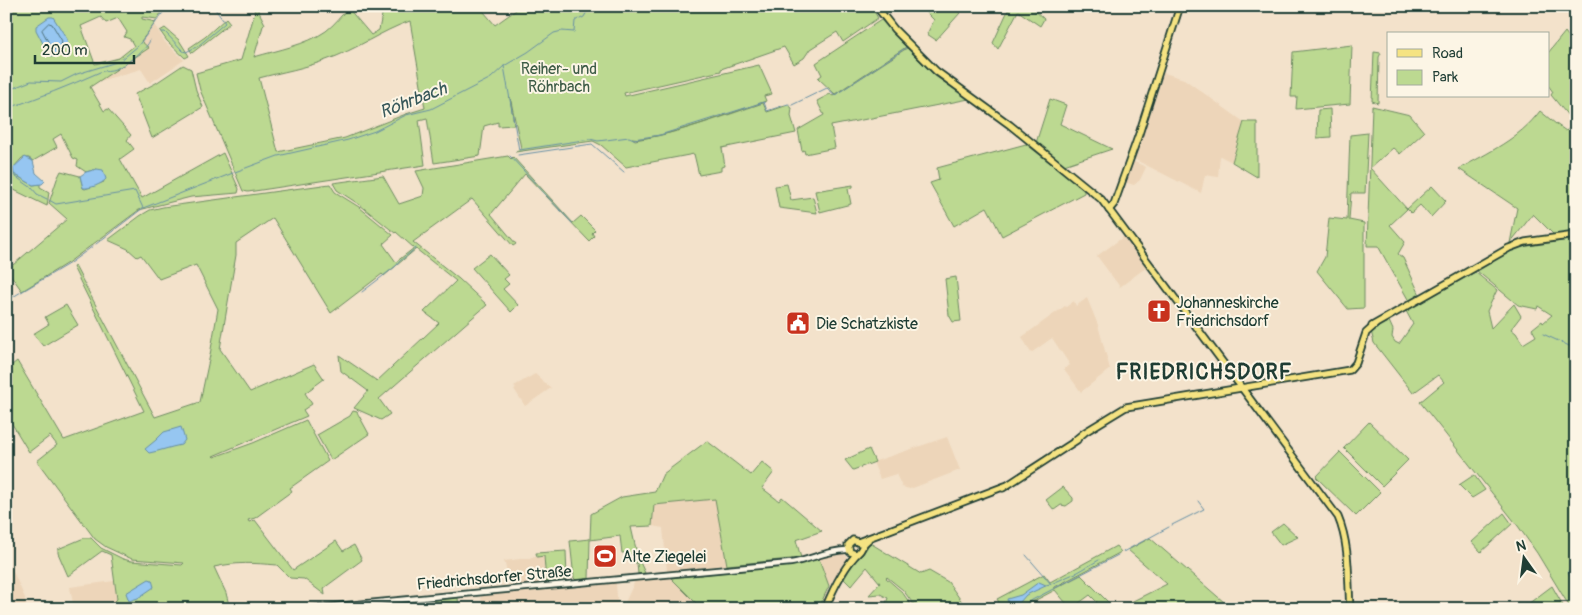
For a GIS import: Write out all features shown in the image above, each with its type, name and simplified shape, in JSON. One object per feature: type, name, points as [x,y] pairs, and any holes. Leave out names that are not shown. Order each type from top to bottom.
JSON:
[{"type":"main road","points":[[876,6],[894,29],[936,71],[1000,118],[1091,190],[1110,210],[1335,512],[1341,524],[1346,556],[1350,609]]},
{"type":"main road","points":[[1110,210],[1114,204],[1180,6]]},
{"type":"main road","points":[[860,544],[874,536],[1016,481],[1126,407],[1348,371],[1356,363],[1366,333],[1374,325],[1514,246],[1525,242],[1576,235]]},
{"type":"main road","points":[[825,609],[848,564],[852,541],[860,544]]},
{"type":"main road","points":[[851,550],[860,551],[860,544]]},
{"type":"street","name":"Friedrichsdorfer Straße","points":[[304,609],[791,563],[834,552],[851,550]]},
{"type":"shaded area","points":[[154,24],[165,42],[184,60],[150,83],[141,69],[100,81],[149,48],[141,41]]},
{"type":"shaded area","points":[[1161,72],[1184,79],[1244,122],[1232,162],[1220,156],[1218,177],[1205,175],[1201,193],[1132,158]]},
{"type":"shaded area","points":[[1132,161],[1146,167],[1140,180],[1134,185],[1124,182]]},
{"type":"shaded area","points":[[1126,235],[1148,266],[1120,287],[1097,256]]},
{"type":"shaded area","points":[[1087,298],[1098,325],[1110,369],[1081,392],[1064,369],[1070,365],[1052,338],[1031,353],[1022,337],[1065,306],[1074,301],[1076,306]]},
{"type":"shaded area","points":[[535,374],[551,388],[525,406],[514,386]]},
{"type":"shaded area","points":[[947,437],[960,470],[910,489],[902,487],[896,474],[880,479],[873,462]]},
{"type":"shaded area","points":[[715,499],[727,565],[667,571],[663,528],[652,526],[654,505]]},
{"type":"shaded area","points":[[842,551],[847,557],[845,563],[829,586],[819,559]]},
{"type":"shaded area","points":[[544,556],[546,582],[511,585],[504,561]]},
{"type":"shaded area","points":[[11,567],[25,598],[26,609],[6,609],[6,569]]},
{"type":"shaded area","points":[[671,578],[702,609],[622,609],[635,581]]},
{"type":"shaded area","points":[[114,581],[117,599],[112,604],[113,609],[74,609],[70,587]]},
{"type":"shaded area","points":[[616,583],[618,609],[482,609],[481,596]]},
{"type":"green space","name":"Reiher- und Röhrbach","points":[[450,5],[479,6],[495,25],[516,10],[515,6],[871,6],[878,18],[843,42],[837,32],[810,49],[804,58],[794,64],[784,47],[721,69],[721,71],[624,93],[625,96],[759,65],[772,94],[764,96],[766,101],[687,128],[716,119],[763,103],[767,112],[788,105],[792,108],[791,116],[796,133],[722,148],[725,166],[721,167],[721,171],[699,175],[694,154],[626,167],[601,145],[593,141],[515,152],[521,148],[510,97],[514,125],[498,126],[498,122],[484,126],[480,156],[434,163],[427,118],[419,120],[425,165],[248,192],[243,191],[200,90],[196,73],[241,60],[254,10],[257,8],[265,24],[254,57],[292,47],[318,36],[332,26],[348,8],[371,35],[379,30],[382,15],[375,6],[407,6],[411,9],[421,10]],"holes":[[[410,21],[425,108],[345,138],[278,152],[259,78],[337,56]]]},
{"type":"green space","points":[[6,6],[166,6],[157,19],[142,17],[142,19],[156,22],[141,41],[149,48],[90,87],[104,111],[108,109],[131,135],[127,140],[134,149],[120,159],[142,198],[223,153],[239,189],[238,193],[191,197],[139,210],[69,262],[22,291],[7,270],[67,219],[49,203],[61,171],[80,176],[83,188],[85,189],[104,182],[97,169],[86,172],[77,166],[78,160],[73,158],[61,134],[53,139],[57,147],[33,161],[29,158],[22,158],[13,168],[14,174],[33,185],[40,184],[40,187],[49,192],[47,206],[6,185]],"holes":[[[101,17],[106,23],[118,18],[127,32],[124,37],[130,39],[134,46],[119,58],[95,64],[81,26]]]},
{"type":"green space","points":[[920,6],[955,6],[954,8],[960,13],[936,40],[927,34],[934,20]]},
{"type":"green space","points":[[1010,6],[1030,6],[1044,19],[1040,26],[1018,11],[998,49],[993,43]]},
{"type":"green space","points":[[226,18],[230,23],[192,53],[189,48],[205,37]]},
{"type":"green space","points":[[881,20],[906,47],[835,94],[818,78],[822,75],[816,63]]},
{"type":"green space","points":[[165,28],[179,40],[189,56],[185,58],[167,41],[160,31]]},
{"type":"green space","points":[[1565,32],[1576,46],[1576,232],[1554,235],[1533,214],[1510,243],[1517,208],[1459,169],[1513,137],[1532,121],[1540,111],[1566,131],[1574,123],[1551,95],[1553,92],[1550,88],[1550,51]]},
{"type":"green space","points":[[1352,45],[1350,104],[1296,109],[1297,97],[1291,97],[1293,52]]},
{"type":"green space","points":[[907,48],[935,76],[969,99],[831,126],[835,148],[805,154],[804,150],[802,151],[798,130],[824,115],[817,101],[830,94],[833,96]]},
{"type":"green space","points":[[1374,52],[1381,53],[1379,57],[1378,103],[1372,101]]},
{"type":"green space","points":[[183,65],[191,69],[196,90],[203,107],[152,138],[135,94]]},
{"type":"green space","points":[[1050,99],[1066,105],[1060,124],[1112,149],[1064,165],[1036,143]]},
{"type":"green space","points":[[1372,106],[1410,115],[1424,132],[1400,154],[1393,148],[1370,168],[1407,209],[1390,225],[1405,242],[1398,254],[1403,258],[1420,295],[1409,301],[1378,246],[1367,246]]},
{"type":"green space","points":[[1330,109],[1331,137],[1317,138],[1318,110]]},
{"type":"green space","points":[[1244,122],[1257,122],[1257,177],[1232,162]]},
{"type":"green space","points":[[1368,133],[1365,193],[1351,193],[1349,220],[1364,223],[1364,308],[1348,309],[1317,271],[1325,257],[1329,218],[1347,220],[1350,135]]},
{"type":"green space","points":[[1026,144],[1084,189],[1084,193],[1002,236],[987,207],[954,226],[930,183],[939,180],[937,168]]},
{"type":"green space","points":[[508,156],[511,159],[513,157],[573,223],[581,216],[595,230],[592,233],[594,236],[589,241],[525,174],[491,214],[516,244],[513,246],[472,199],[413,242],[459,279],[487,305],[379,399],[390,414],[381,420],[354,408],[368,391],[341,371],[339,355],[377,381],[439,323],[424,312],[456,281],[416,249],[384,276],[382,274],[331,313],[273,218],[236,243],[236,255],[220,349],[250,392],[314,364],[324,379],[305,393],[312,404],[303,410],[307,416],[213,456],[253,443],[306,420],[328,461],[290,488],[292,491],[255,518],[248,520],[249,522],[255,520],[293,570],[336,541],[343,551],[354,545],[362,560],[324,588],[325,595],[304,579],[290,578],[277,565],[246,563],[214,567],[226,593],[230,609],[113,609],[112,604],[117,599],[111,555],[102,551],[68,576],[58,549],[84,538],[91,538],[101,548],[131,561],[182,565],[184,563],[132,559],[106,547],[95,539],[37,461],[57,445],[50,436],[29,452],[6,414],[6,357],[12,365],[17,361],[64,440],[144,411],[73,267],[75,266],[155,417],[200,402],[218,309],[196,265],[159,279],[141,255],[137,257],[128,249],[108,240],[140,216],[150,210],[163,207],[330,184],[335,192],[359,207],[393,235],[383,244],[396,262],[414,248],[396,232],[337,190],[333,183],[383,176],[399,204],[423,196],[424,188],[416,171]]},
{"type":"green space","points":[[787,184],[791,200],[813,197],[817,213],[779,208],[775,186]]},
{"type":"green space","points":[[853,185],[853,187],[848,189],[851,204],[820,212],[815,191]]},
{"type":"green space","points":[[1432,186],[1446,201],[1431,217],[1420,205],[1411,213],[1407,209]]},
{"type":"green space","points":[[1576,239],[1576,609],[1571,609],[1518,526],[1420,402],[1444,382],[1438,375],[1413,393],[1374,343],[1371,331],[1389,321],[1393,330],[1392,337],[1399,344],[1413,324],[1406,311],[1475,272],[1497,290],[1487,311],[1491,328],[1514,304],[1521,316],[1511,329],[1523,344],[1536,336],[1532,329],[1552,315],[1538,306],[1537,309],[1518,305],[1477,271],[1515,248]]},
{"type":"green space","points":[[490,254],[509,275],[504,279],[509,284],[503,289],[518,305],[511,312],[472,268]]},
{"type":"green space","points":[[956,277],[961,321],[953,322],[949,315],[945,279]]},
{"type":"green space","points":[[66,305],[78,325],[43,346],[33,334],[49,324],[45,317]]},
{"type":"green space","points":[[353,411],[357,412],[369,434],[331,460],[317,435],[350,416]]},
{"type":"green space","points":[[1369,422],[1408,460],[1382,486],[1344,448]]},
{"type":"green space","points":[[707,441],[751,475],[762,462],[774,472],[762,488],[779,501],[782,497],[822,531],[796,540],[801,558],[727,565],[715,499],[654,505],[652,526],[631,527],[638,558],[645,573],[638,574],[635,560],[627,560],[626,553],[622,553],[620,536],[590,540],[589,579],[576,580],[574,578],[570,541],[590,539],[591,514],[622,497],[655,492],[663,474]]},
{"type":"green space","points":[[869,449],[875,462],[853,470],[845,460]]},
{"type":"green space","points":[[1340,452],[1380,492],[1356,516],[1316,477]]},
{"type":"green space","points":[[1474,475],[1485,490],[1472,498],[1459,485]]},
{"type":"green space","points":[[1063,487],[1073,498],[1073,501],[1066,506],[1061,505],[1054,510],[1046,500]]},
{"type":"green space","points":[[1504,513],[1512,524],[1481,552],[1472,542]]},
{"type":"green space","points":[[1283,523],[1298,537],[1281,545],[1271,532]]},
{"type":"green space","points":[[1150,538],[1232,609],[1117,609],[1167,584],[1128,550]]},
{"type":"green space","points":[[870,543],[921,574],[929,571],[948,582],[967,609],[917,609],[903,590],[887,577],[902,592],[914,609],[884,609],[888,598],[880,594],[869,595],[880,583],[867,567],[851,586],[844,579],[855,560],[862,555]]},
{"type":"green space","points":[[1116,546],[1121,552],[1053,588],[1081,575],[1115,609],[1097,609],[1094,605],[1097,602],[1090,595],[1071,609],[1055,590],[1019,609],[1003,609],[997,599],[1044,574],[1050,582]]},
{"type":"green space","points":[[566,551],[567,579],[546,582],[544,556],[537,557],[536,553]]},
{"type":"green space","points":[[819,559],[829,586],[818,609],[702,609],[671,578],[791,565]]},
{"type":"green space","points":[[1552,586],[1565,609],[1482,609],[1528,604]]},
{"type":"green space","points":[[458,598],[459,609],[415,609],[413,607],[415,602]]},
{"type":"water","points":[[49,17],[53,17],[67,39],[68,47],[53,57],[49,55],[36,30],[36,26]]},
{"type":"water","points":[[25,157],[33,161],[36,173],[45,181],[42,184],[33,185],[14,174],[13,168]]},
{"type":"water","points":[[97,169],[103,170],[106,179],[96,186],[83,188],[80,176]]},
{"type":"water","points":[[181,427],[185,440],[181,445],[149,453],[145,449],[164,432]]},
{"type":"water","points":[[149,579],[152,580],[154,587],[138,598],[129,601],[126,593]]},
{"type":"water","points":[[1039,582],[1046,585],[1050,584],[1026,595],[1013,607],[1008,605],[1007,599],[1021,595]]},
{"type":"waterway","points":[[6,91],[31,81],[61,82],[77,74],[120,61],[138,46],[168,6]]},
{"type":"waterway","points":[[161,32],[165,32],[186,52],[198,46],[225,23],[213,6]]},
{"type":"waterway","name":"Röhrbach","points":[[580,19],[584,17],[590,6]]},
{"type":"waterway","name":"Röhrbach","points":[[235,172],[278,156],[348,140],[375,131],[406,115],[431,109],[491,78],[504,66],[528,52],[554,33],[562,31],[574,32],[575,21],[578,19]]},
{"type":"waterway","points":[[6,109],[100,72],[113,70],[130,61],[150,40]]},
{"type":"waterway","points":[[504,66],[519,150],[590,139],[598,141],[629,137],[634,139],[660,135],[764,102],[767,111],[788,104],[792,105],[827,88],[835,95],[907,47],[934,74],[988,113]]},
{"type":"waterway","points":[[518,155],[592,144],[624,172]]},
{"type":"waterway","points":[[510,156],[572,223]]},
{"type":"waterway","name":"Röhrbach","points":[[6,170],[32,188],[37,194],[47,199]]},
{"type":"waterway","name":"Röhrbach","points":[[96,244],[143,208],[233,173]]},
{"type":"waterway","name":"Röhrbach","points":[[49,200],[56,204],[135,191],[143,208]]},
{"type":"waterway","name":"Röhrbach","points":[[6,301],[70,263],[93,246]]},
{"type":"waterway","points":[[362,292],[416,248]]},
{"type":"waterway","points":[[1543,334],[1576,349]]},
{"type":"waterway","points":[[1172,525],[1204,509],[1198,501]]},
{"type":"waterway","points":[[1123,552],[1169,527]]},
{"type":"waterway","points":[[1026,555],[1051,584],[1099,560]]},
{"type":"waterway","points":[[1015,609],[1118,555]]},
{"type":"waterway","points":[[1572,582],[1568,571],[1576,562]]},
{"type":"waterway","points":[[834,595],[852,564]]},
{"type":"waterway","points":[[821,609],[832,587]]},
{"type":"waterway","points":[[415,601],[459,597]]},
{"type":"waterway","points":[[335,609],[411,602]]},
{"type":"place","name":"Johanneskirche Friedrichsdorf","points":[[1159,311]]},
{"type":"place","name":"Die Schatzkiste","points":[[798,323]]},
{"type":"place","name":"Alte Ziegelei","points":[[605,556]]},
{"type":"district","name":"FRIEDRICHSDORF","points":[[1204,372]]}]
